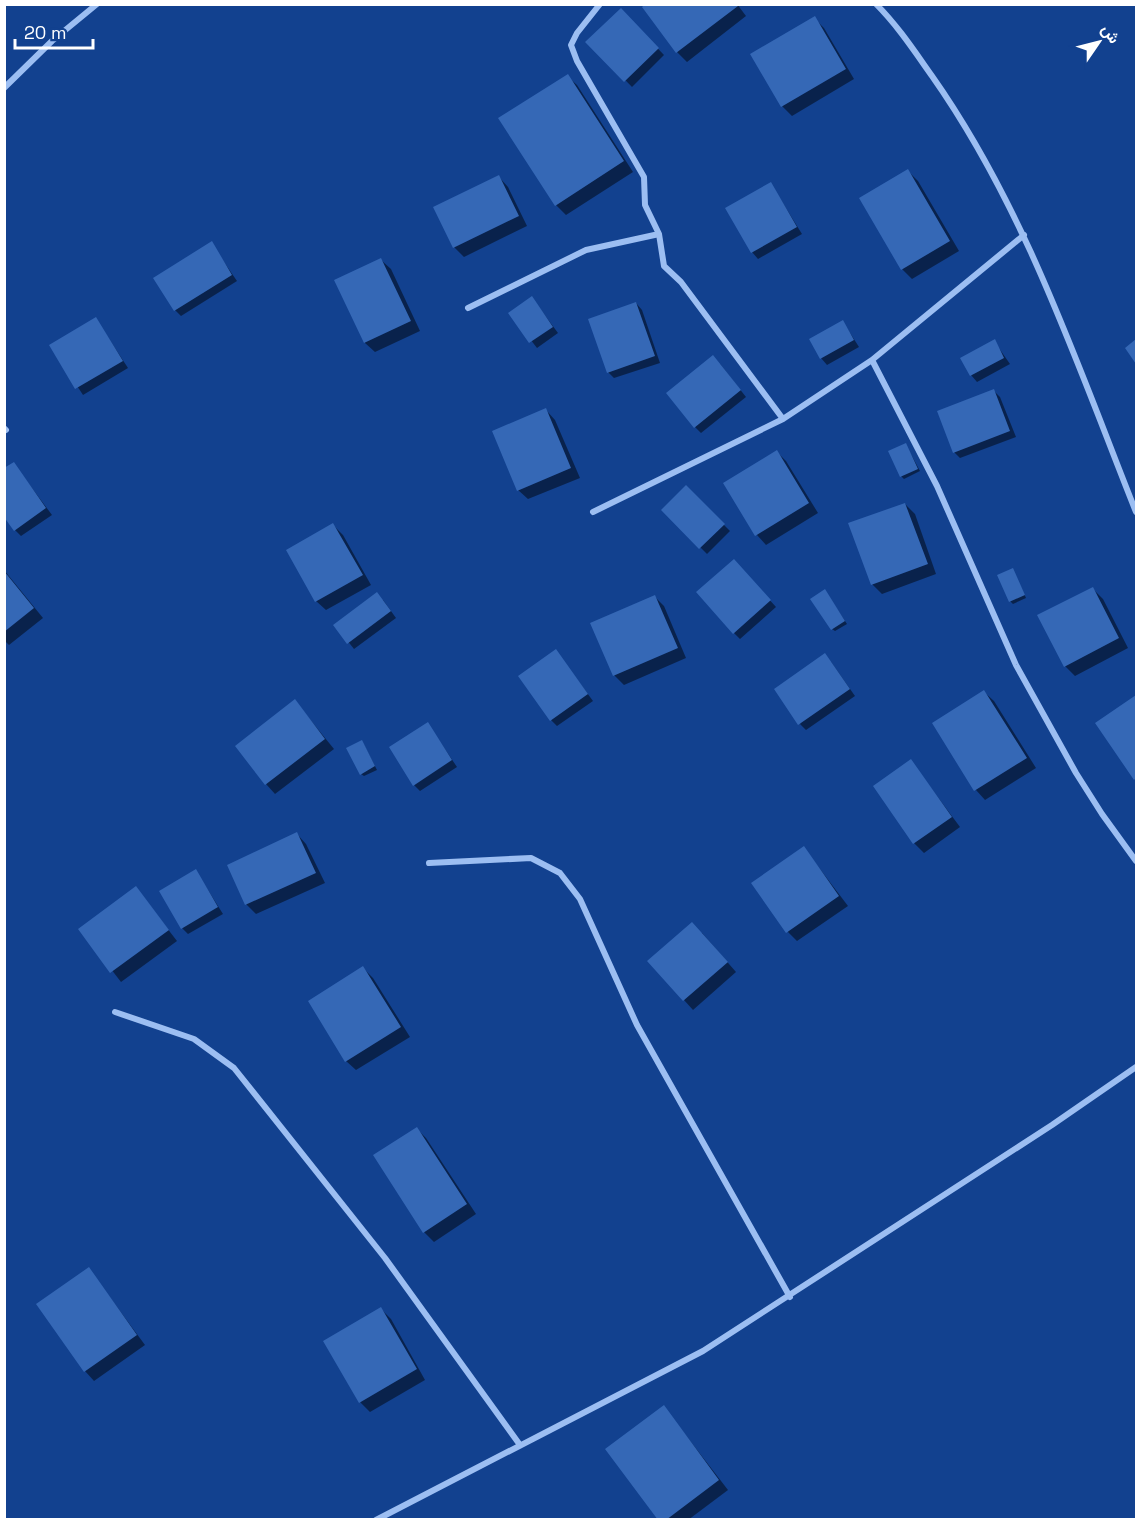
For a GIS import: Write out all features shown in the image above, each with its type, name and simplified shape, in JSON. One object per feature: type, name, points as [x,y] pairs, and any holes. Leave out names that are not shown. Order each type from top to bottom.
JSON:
[{"type":"street","points":[[4,88],[52,41],[97,4]]},
{"type":"street","points":[[600,4],[577,33],[571,45],[577,61],[644,177],[645,205],[658,234],[664,266],[681,282],[783,419]]},
{"type":"street","points":[[876,4],[908,42],[957,111],[1024,235],[1137,512]]},
{"type":"street","points":[[468,308],[586,250],[658,234]]},
{"type":"street","points":[[593,512],[783,419],[872,360],[1024,235]]},
{"type":"street","points":[[872,360],[937,486],[1016,665],[1076,773],[1102,814],[1137,861]]},
{"type":"street","points":[[429,863],[531,858],[560,873],[580,899],[638,1025],[790,1297]]},
{"type":"street","points":[[115,1012],[194,1039],[234,1068],[386,1258],[520,1445]]},
{"type":"street","points":[[376,1520],[703,1351],[790,1297],[1137,1067]]},
{"type":"building","points":[[645,4],[737,4],[738,6],[676,53],[642,7]]},
{"type":"building","points":[[621,8],[659,48],[624,82],[585,42]]},
{"type":"building","points":[[815,16],[846,69],[781,107],[750,54]]},
{"type":"building","points":[[568,74],[624,161],[555,206],[498,118]]},
{"type":"building","points":[[908,169],[950,241],[901,270],[859,198]]},
{"type":"building","points":[[499,175],[519,216],[453,248],[433,207]]},
{"type":"building","points":[[771,182],[797,227],[751,253],[725,208]]},
{"type":"building","points":[[212,241],[232,275],[174,311],[153,278]]},
{"type":"building","points":[[381,258],[411,321],[364,343],[334,280]]},
{"type":"building","points":[[532,296],[553,327],[529,343],[508,313]]},
{"type":"building","points":[[636,302],[655,356],[607,373],[588,319]]},
{"type":"building","points":[[96,317],[123,361],[75,389],[49,345]]},
{"type":"building","points":[[843,320],[854,340],[820,359],[809,339]]},
{"type":"building","points":[[995,339],[1004,358],[970,376],[960,358]]},
{"type":"building","points":[[1136,339],[1136,364],[1125,348]]},
{"type":"building","points":[[713,355],[741,390],[694,428],[666,393]]},
{"type":"building","points":[[994,389],[1010,431],[953,453],[937,411]]},
{"type":"building","points":[[546,408],[571,468],[517,491],[492,431]]},
{"type":"building","points":[[906,443],[918,469],[900,477],[888,451]]},
{"type":"building","points":[[777,450],[809,503],[755,536],[723,483]]},
{"type":"building","points":[[14,462],[46,508],[14,531],[4,517],[4,468]]},
{"type":"building","points":[[686,485],[725,524],[699,549],[661,510]]},
{"type":"building","points":[[905,503],[928,564],[871,585],[848,523]]},
{"type":"building","points":[[333,523],[363,575],[315,602],[286,550]]},
{"type":"building","points":[[734,559],[771,600],[733,634],[696,592]]},
{"type":"building","points":[[1013,568],[1025,595],[1009,602],[997,575]]},
{"type":"building","points":[[4,571],[34,608],[4,632]]},
{"type":"building","points":[[1093,587],[1119,638],[1064,667],[1037,615]]},
{"type":"building","points":[[825,589],[845,621],[831,630],[810,599]]},
{"type":"building","points":[[377,592],[391,611],[347,644],[333,625]]},
{"type":"building","points":[[655,595],[678,648],[613,676],[590,623]]},
{"type":"building","points":[[556,649],[588,694],[550,721],[518,676]]},
{"type":"building","points":[[825,653],[850,689],[798,725],[774,689]]},
{"type":"building","points":[[984,690],[1027,758],[974,791],[932,723]]},
{"type":"building","points":[[1136,695],[1136,778],[1134,780],[1095,723]]},
{"type":"building","points":[[295,699],[325,739],[265,785],[235,746]]},
{"type":"building","points":[[428,722],[452,760],[413,786],[389,747]]},
{"type":"building","points":[[362,740],[375,766],[360,775],[346,748]]},
{"type":"building","points":[[911,759],[952,817],[913,844],[873,786]]},
{"type":"building","points":[[297,832],[316,873],[245,905],[227,865]]},
{"type":"building","points":[[804,846],[839,896],[786,933],[751,883]]},
{"type":"building","points":[[196,869],[218,907],[181,929],[159,891]]},
{"type":"building","points":[[136,886],[169,930],[110,973],[78,929]]},
{"type":"building","points":[[692,922],[728,962],[683,1001],[647,961]]},
{"type":"building","points":[[363,966],[401,1027],[345,1062],[308,1001]]},
{"type":"building","points":[[417,1127],[467,1204],[423,1233],[373,1155]]},
{"type":"building","points":[[89,1267],[137,1335],[84,1372],[36,1304]]},
{"type":"building","points":[[381,1307],[417,1369],[359,1403],[323,1341]]},
{"type":"building","points":[[664,1405],[719,1480],[666,1520],[658,1520],[605,1449]]}]
